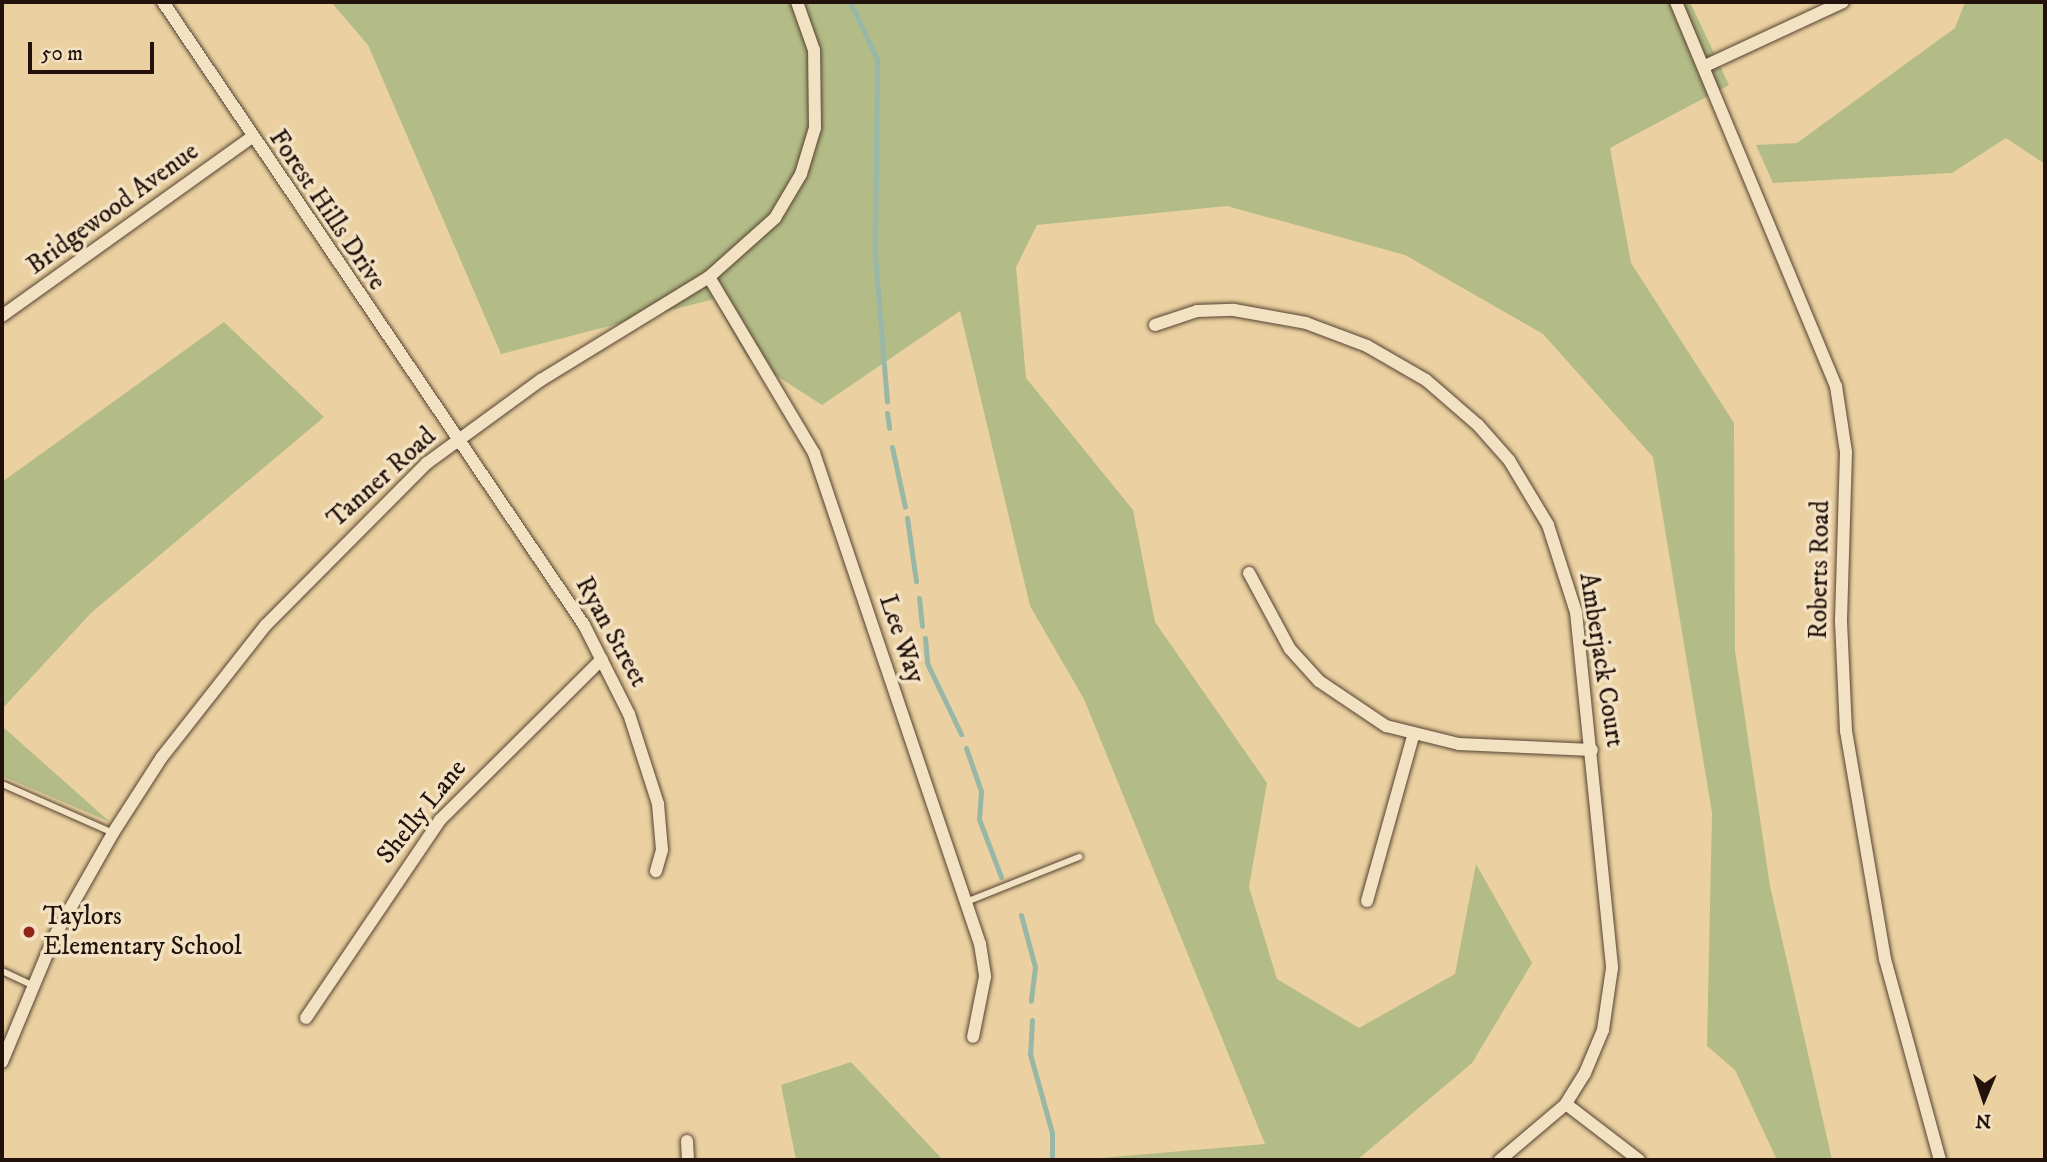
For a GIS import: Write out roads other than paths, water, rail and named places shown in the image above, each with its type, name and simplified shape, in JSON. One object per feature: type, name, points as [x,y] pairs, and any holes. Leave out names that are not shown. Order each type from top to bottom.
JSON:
[{"type":"street","name":"Forest Hills Drive","points":[[163,2],[251,138],[457,440]]},
{"type":"street","name":"Tanner Road","points":[[2,1062],[32,985],[113,834],[162,757],[266,625],[386,501],[457,440],[541,380],[709,277],[775,218],[810,149],[818,80],[797,2]]},
{"type":"street","name":"Roberts Road","points":[[1676,2],[1705,66],[1836,386],[1846,452],[1840,621],[1846,731],[1885,959],[1940,1160]]},
{"type":"street","points":[[1705,66],[1824,6],[1843,2]]},
{"type":"street","name":"Bridgewood Avenue","points":[[2,316],[251,138]]},
{"type":"street","name":"Lee Way","points":[[709,277],[814,453],[966,902],[985,977],[973,1037]]},
{"type":"street","name":"Amberjack Court","points":[[1155,326],[1197,311],[1234,310],[1306,323],[1397,362],[1478,425],[1531,492],[1565,568],[1592,750],[1612,968],[1603,1030],[1566,1104],[1500,1160]]},
{"type":"street","name":"Ryan Street","points":[[457,440],[537,549],[602,659],[629,714],[658,804],[662,850],[656,871]]},
{"type":"street","points":[[1248,573],[1268,616],[1319,681],[1353,706],[1413,736],[1592,750]]},
{"type":"street","name":"Shelly Lane","points":[[306,1018],[440,820],[602,659]]},
{"type":"street","points":[[1367,901],[1413,736]]},
{"type":"street","points":[[1566,1104],[1639,1160]]},
{"type":"street","points":[[687,1141],[688,1160]]},
{"type":"lane","points":[[2,784],[113,834]]},
{"type":"lane","points":[[966,902],[1079,858]]},
{"type":"lane","points":[[2,971],[32,985]]},
{"type":"waterway","points":[[850,2],[877,59],[875,256],[887,402]]},
{"type":"waterway","points":[[887,413],[889,428]]},
{"type":"waterway","points":[[892,447],[905,507]]},
{"type":"waterway","points":[[907,518],[916,581]]},
{"type":"waterway","points":[[919,598],[922,626]]},
{"type":"waterway","points":[[925,638],[927,663],[961,734]]},
{"type":"waterway","points":[[966,748],[981,791],[979,819],[1001,877]]},
{"type":"waterway","points":[[1021,915],[1035,967],[1031,1001]]},
{"type":"waterway","points":[[1032,1020],[1030,1054],[1052,1133],[1052,1160]]},
{"type":"place","name":"Taylors Elementary School","points":[[29,932]]}]
